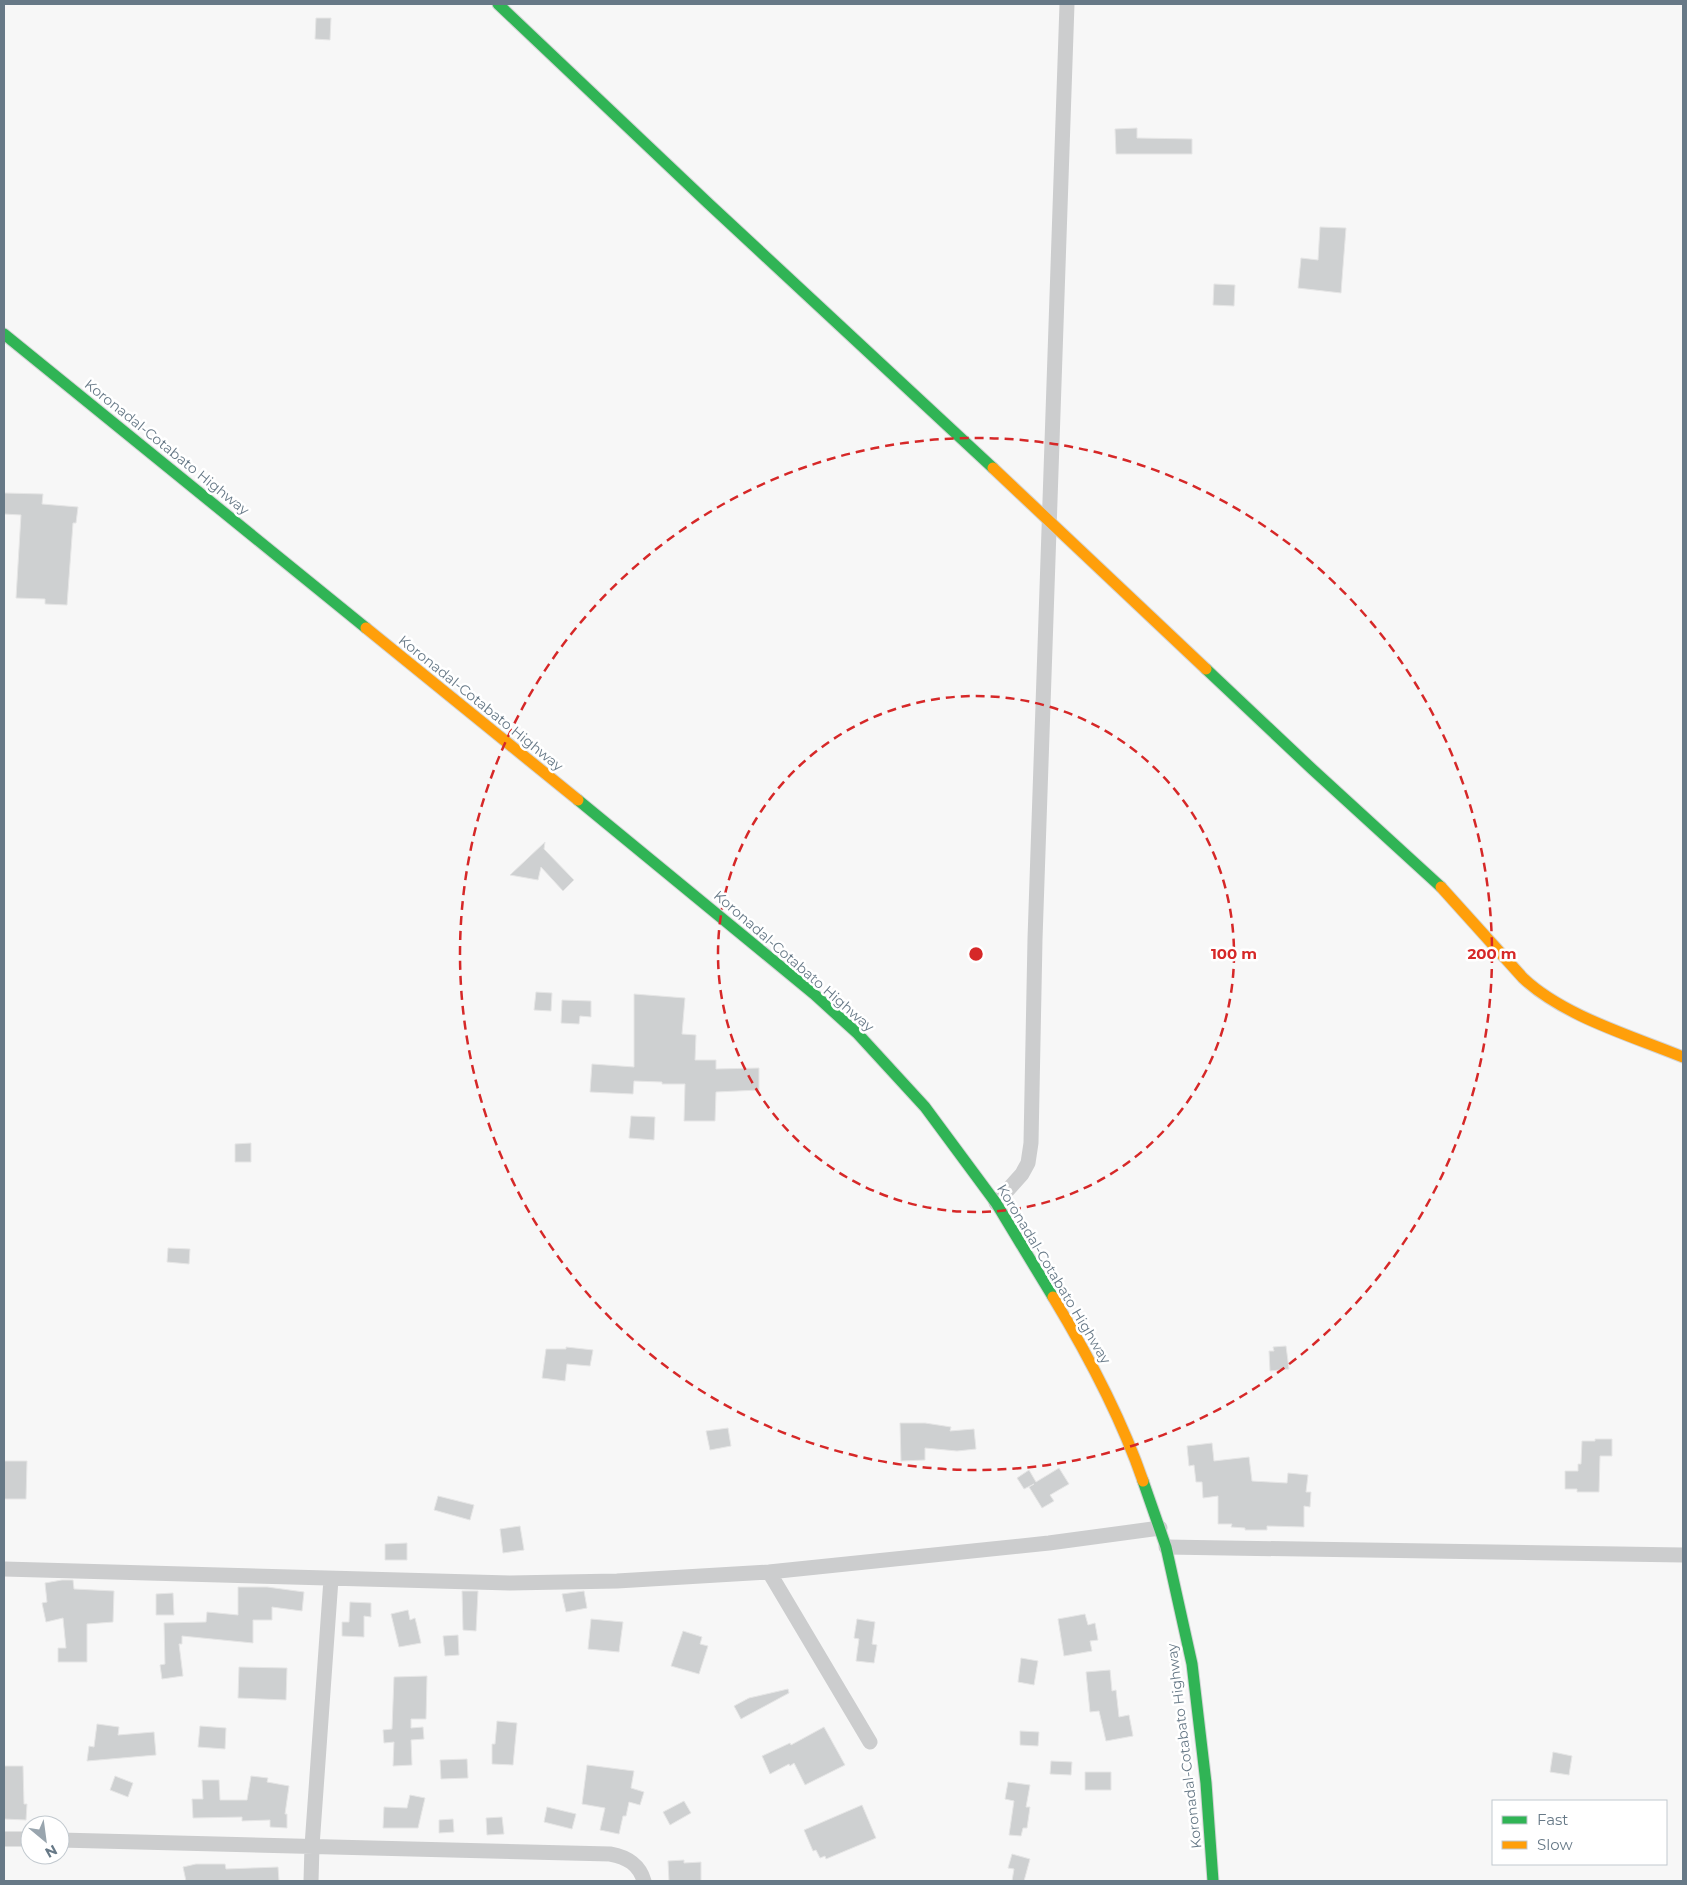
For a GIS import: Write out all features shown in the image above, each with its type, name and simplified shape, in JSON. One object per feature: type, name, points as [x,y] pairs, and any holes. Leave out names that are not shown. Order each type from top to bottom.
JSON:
[{"type":"main road","points":[[498,4],[702,198],[1050,521],[1312,769],[1435,880],[1523,978],[1537,991],[1571,1011],[1683,1057]]},
{"type":"main road","name":"Koronadal-Cotabato Highway","points":[[4,334],[814,994],[858,1034],[925,1107],[996,1203],[1072,1329],[1103,1387],[1136,1460],[1166,1547],[1192,1664],[1206,1784],[1213,1881]]},
{"type":"street","points":[[996,1203],[1022,1174],[1028,1163],[1031,1143],[1035,929],[1067,4]]},
{"type":"street","points":[[4,1569],[331,1579],[510,1582],[617,1581],[769,1572],[1049,1543],[1160,1528]]},
{"type":"street","points":[[1166,1547],[1683,1555]]},
{"type":"street","points":[[769,1572],[870,1742]]},
{"type":"street","points":[[311,1881],[331,1579]]},
{"type":"street","points":[[4,1839],[20,1839]]},
{"type":"street","points":[[70,1840],[610,1854],[623,1856],[631,1861],[639,1869],[644,1881]]},
{"type":"building","points":[[316,18],[331,18],[330,40],[315,39]]},
{"type":"building","points":[[1137,128],[1137,138],[1192,139],[1192,154],[1116,154],[1115,129]]},
{"type":"building","points":[[1320,227],[1346,228],[1341,293],[1298,288],[1301,258],[1318,260]]},
{"type":"building","points":[[1214,284],[1235,285],[1234,306],[1213,305]]},
{"type":"building","points":[[4,493],[43,494],[42,504],[78,507],[76,523],[73,523],[67,605],[45,604],[45,599],[16,598],[21,515],[4,514]]},
{"type":"building","points":[[545,842],[544,849],[574,880],[563,891],[541,867],[538,880],[510,875]]},
{"type":"building","points":[[536,992],[552,993],[551,1011],[534,1010]]},
{"type":"building","points":[[634,994],[685,998],[682,1034],[696,1035],[695,1060],[716,1060],[716,1069],[759,1068],[759,1090],[716,1092],[715,1121],[684,1121],[685,1084],[634,1081],[633,1094],[590,1092],[592,1064],[634,1067]]},
{"type":"building","points":[[562,1000],[591,1001],[591,1017],[580,1016],[579,1024],[561,1023]]},
{"type":"building","points":[[631,1116],[655,1117],[654,1140],[629,1138]]},
{"type":"building","points":[[251,1143],[251,1162],[235,1162],[235,1144]]},
{"type":"building","points":[[168,1248],[190,1249],[189,1264],[167,1262]]},
{"type":"building","points":[[1286,1346],[1289,1369],[1270,1371],[1269,1351],[1274,1351],[1273,1347]]},
{"type":"building","points":[[566,1347],[593,1350],[590,1366],[567,1364],[565,1381],[542,1378],[546,1349],[566,1349]]},
{"type":"building","points":[[900,1423],[925,1423],[951,1427],[950,1431],[974,1429],[976,1449],[957,1451],[925,1448],[925,1460],[901,1461]]},
{"type":"building","points":[[728,1428],[731,1446],[710,1450],[706,1431]]},
{"type":"building","points":[[1595,1439],[1612,1439],[1612,1456],[1600,1456],[1599,1492],[1577,1492],[1577,1489],[1565,1489],[1565,1471],[1578,1471],[1578,1464],[1581,1464],[1582,1441],[1595,1441]]},
{"type":"building","points":[[1212,1443],[1214,1461],[1249,1457],[1252,1481],[1287,1483],[1288,1473],[1308,1475],[1306,1492],[1311,1492],[1310,1507],[1304,1506],[1304,1527],[1267,1526],[1267,1530],[1245,1530],[1245,1528],[1231,1527],[1232,1524],[1218,1524],[1218,1496],[1203,1498],[1202,1482],[1196,1482],[1194,1465],[1189,1466],[1187,1446]]},
{"type":"building","points":[[4,1461],[27,1461],[26,1499],[4,1499]]},
{"type":"building","points":[[1059,1468],[1069,1484],[1050,1495],[1054,1501],[1042,1508],[1029,1487],[1034,1484],[1024,1489],[1017,1478],[1029,1470],[1036,1482]]},
{"type":"building","points":[[438,1496],[474,1505],[470,1520],[434,1510]]},
{"type":"building","points":[[520,1526],[524,1550],[503,1553],[500,1529]]},
{"type":"building","points":[[407,1543],[407,1560],[385,1560],[385,1544]]},
{"type":"building","points":[[73,1580],[74,1589],[114,1591],[113,1622],[87,1624],[87,1662],[58,1662],[58,1648],[66,1648],[63,1618],[46,1622],[42,1603],[47,1602],[45,1583]]},
{"type":"building","points":[[238,1587],[267,1587],[304,1592],[302,1611],[272,1607],[272,1620],[253,1620],[253,1643],[182,1636],[182,1644],[179,1644],[183,1676],[162,1679],[160,1665],[165,1664],[164,1623],[206,1622],[207,1612],[238,1615]]},
{"type":"building","points":[[462,1591],[478,1591],[476,1631],[463,1630]]},
{"type":"building","points":[[584,1591],[587,1608],[566,1612],[562,1594]]},
{"type":"building","points":[[173,1593],[174,1615],[156,1615],[156,1594]]},
{"type":"building","points":[[350,1602],[371,1603],[371,1617],[364,1616],[364,1637],[342,1636],[342,1622],[349,1622]]},
{"type":"building","points":[[408,1610],[410,1620],[415,1618],[421,1643],[399,1647],[391,1614]]},
{"type":"building","points":[[1085,1614],[1088,1625],[1095,1623],[1098,1640],[1090,1641],[1092,1651],[1064,1656],[1058,1619]]},
{"type":"building","points":[[591,1619],[623,1622],[619,1652],[588,1649]]},
{"type":"building","points":[[857,1619],[875,1622],[872,1644],[877,1645],[874,1663],[856,1661],[859,1639],[854,1638]]},
{"type":"building","points":[[683,1631],[702,1637],[700,1644],[708,1646],[699,1674],[671,1666]]},
{"type":"building","points":[[458,1635],[459,1655],[445,1656],[443,1636]]},
{"type":"building","points":[[1021,1658],[1038,1661],[1034,1685],[1018,1682]]},
{"type":"building","points":[[239,1667],[287,1668],[286,1700],[238,1698]]},
{"type":"building","points":[[1110,1670],[1112,1691],[1116,1690],[1119,1717],[1129,1715],[1133,1736],[1106,1741],[1099,1711],[1090,1712],[1086,1672]]},
{"type":"building","points":[[427,1676],[426,1719],[411,1719],[411,1728],[423,1727],[424,1739],[411,1740],[412,1765],[393,1766],[394,1742],[384,1743],[383,1730],[392,1729],[394,1677]]},
{"type":"building","points":[[788,1689],[789,1693],[741,1719],[734,1706],[749,1698]]},
{"type":"building","points":[[497,1721],[517,1723],[513,1765],[492,1764],[492,1744],[495,1744]]},
{"type":"building","points":[[97,1724],[119,1727],[118,1735],[154,1732],[156,1755],[87,1761],[89,1746],[94,1747]]},
{"type":"building","points":[[200,1726],[226,1728],[225,1749],[198,1747]]},
{"type":"building","points":[[824,1727],[845,1765],[805,1785],[794,1763],[770,1774],[762,1756],[790,1743],[791,1745]]},
{"type":"building","points":[[1020,1731],[1039,1732],[1038,1746],[1020,1745]]},
{"type":"building","points":[[1553,1752],[1572,1756],[1569,1775],[1550,1772]]},
{"type":"building","points":[[467,1759],[468,1778],[441,1779],[440,1760]]},
{"type":"building","points":[[1051,1761],[1072,1762],[1071,1775],[1050,1774]]},
{"type":"building","points":[[587,1765],[634,1771],[631,1788],[644,1792],[640,1805],[629,1802],[626,1816],[623,1816],[619,1834],[600,1830],[605,1808],[582,1804]]},
{"type":"building","points":[[4,1766],[23,1766],[24,1804],[27,1804],[26,1815],[20,1815],[20,1820],[4,1819]]},
{"type":"building","points":[[1085,1772],[1111,1772],[1111,1790],[1085,1790]]},
{"type":"building","points":[[115,1776],[133,1783],[128,1797],[110,1790]]},
{"type":"building","points":[[251,1776],[268,1778],[267,1782],[289,1786],[285,1814],[287,1814],[287,1828],[270,1827],[270,1820],[242,1821],[242,1817],[193,1818],[192,1799],[203,1799],[202,1780],[219,1780],[220,1800],[247,1800]]},
{"type":"building","points":[[1008,1782],[1030,1785],[1026,1807],[1030,1807],[1027,1828],[1023,1828],[1021,1836],[1009,1835],[1014,1801],[1005,1799]]},
{"type":"building","points":[[410,1795],[425,1798],[418,1828],[383,1828],[384,1807],[407,1808]]},
{"type":"building","points":[[684,1801],[691,1813],[670,1825],[663,1812]]},
{"type":"building","points":[[862,1805],[876,1838],[826,1859],[825,1856],[820,1858],[816,1850],[813,1851],[804,1830]]},
{"type":"building","points":[[547,1807],[576,1814],[572,1829],[544,1822]]},
{"type":"building","points":[[502,1817],[504,1834],[487,1835],[486,1818]]},
{"type":"building","points":[[453,1819],[454,1832],[439,1833],[439,1820]]},
{"type":"building","points":[[1012,1854],[1030,1859],[1024,1881],[1012,1881],[1014,1869],[1008,1868]]},
{"type":"building","points":[[684,1860],[684,1863],[701,1862],[701,1881],[669,1881],[668,1861]]},
{"type":"building","points":[[196,1864],[225,1864],[226,1869],[278,1867],[279,1881],[186,1881],[183,1867]]},
{"type":"traffic: fast","points":[[498,4],[709,204],[993,468]]},
{"type":"traffic: fast","points":[[4,334],[366,628]]},
{"type":"traffic: fast","points":[[1206,669],[1441,887]]},
{"type":"traffic: fast","points":[[578,800],[814,994],[858,1034],[925,1107],[996,1203],[1053,1297]]},
{"type":"traffic: fast","points":[[1143,1481],[1166,1547],[1192,1664],[1206,1783],[1213,1881]]},
{"type":"traffic: slow","points":[[993,468],[1206,669]]},
{"type":"traffic: slow","points":[[366,628],[578,800]]},
{"type":"traffic: slow","points":[[1441,887],[1523,978],[1539,991],[1599,1024],[1683,1057]]},
{"type":"traffic: slow","points":[[1053,1297],[1103,1387],[1125,1433],[1143,1481]]}]
